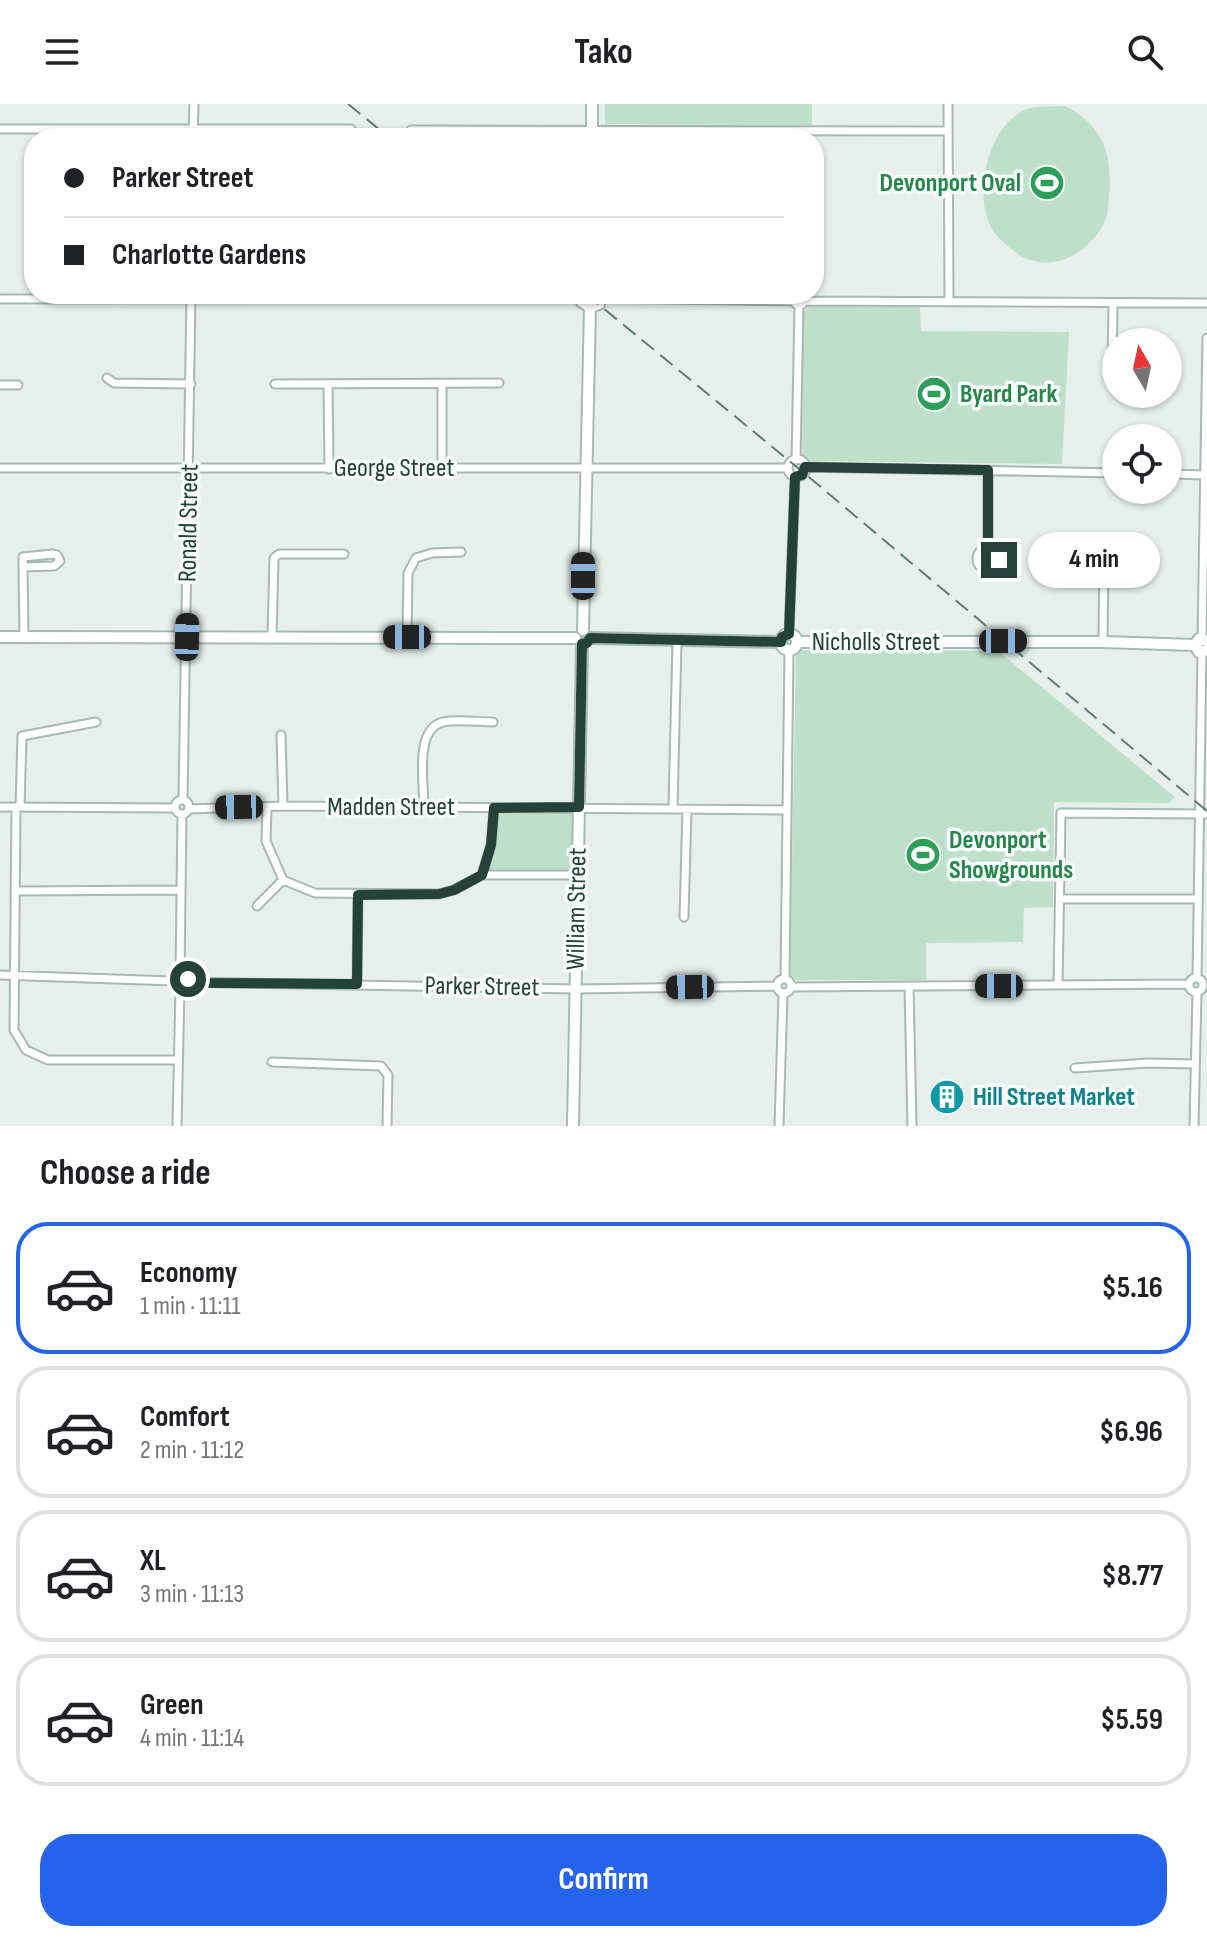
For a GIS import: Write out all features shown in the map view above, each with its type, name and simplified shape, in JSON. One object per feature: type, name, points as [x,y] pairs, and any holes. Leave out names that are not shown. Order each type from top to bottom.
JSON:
[{"type":"street","points":[[194,104],[194,128]]},
{"type":"street","points":[[592,104],[592,128]]},
{"type":"street","points":[[948,104],[949,302]]},
{"type":"street","points":[[0,129],[24,130]]},
{"type":"street","points":[[824,134],[948,131]]},
{"type":"street","points":[[0,299],[24,297]]},
{"type":"street","points":[[824,300],[1207,303]]},
{"type":"street","name":"Ronald Street","points":[[183,800],[191,304]]},
{"type":"street","points":[[584,304],[590,307],[597,304]]},
{"type":"street","points":[[796,460],[799,304]]},
{"type":"street","points":[[1113,304],[1113,328]]},
{"type":"street","name":"William Street","points":[[573,1126],[590,307]]},
{"type":"street","points":[[1194,1126],[1197,992],[1202,982],[1198,899],[1203,814],[1207,338]]},
{"type":"street","points":[[107,378],[114,383],[191,384]]},
{"type":"street","points":[[275,384],[499,383]]},
{"type":"street","points":[[328,384],[329,469]]},
{"type":"street","points":[[442,384],[442,467]]},
{"type":"street","points":[[0,385],[18,385]]},
{"type":"street","points":[[785,979],[785,810],[795,477],[788,468],[791,462],[802,461],[805,467],[802,475],[795,477]]},
{"type":"street","points":[[805,467],[1102,473]]},
{"type":"street","name":"George Street","points":[[0,468],[788,468]]},
{"type":"street","points":[[988,470],[988,548]]},
{"type":"street","points":[[1182,474],[1206,475]]},
{"type":"street","points":[[407,637],[408,573],[416,558],[432,553],[461,552]]},
{"type":"street","points":[[23,567],[54,566],[60,561],[53,554],[23,557],[23,567],[24,636]]},
{"type":"street","points":[[272,636],[274,558],[279,554],[344,554]]},
{"type":"street","points":[[1103,642],[1104,559]]},
{"type":"street","name":"Nicholls Street","points":[[0,637],[583,637],[677,641],[1103,642],[1203,646]]},
{"type":"street","points":[[673,808],[677,641]]},
{"type":"street","points":[[96,722],[22,736],[15,891],[14,1030],[26,1050],[48,1060],[178,1060]]},
{"type":"street","points":[[424,807],[423,741],[431,728],[443,722],[493,722]]},
{"type":"street","points":[[281,735],[283,806]]},
{"type":"street","points":[[175,808],[178,801],[188,803],[181,890],[180,973]]},
{"type":"street","name":"Madden Street","points":[[186,812],[283,806],[785,810]]},
{"type":"street","points":[[0,807],[175,808],[186,812]]},
{"type":"street","points":[[267,807],[266,841],[283,880],[315,893],[439,894],[454,890],[482,875],[578,875]]},
{"type":"street","points":[[482,875],[491,845],[494,808]]},
{"type":"street","points":[[684,917],[687,809]]},
{"type":"street","points":[[1058,985],[1061,813],[1203,814]]},
{"type":"street","points":[[257,906],[283,880]]},
{"type":"street","points":[[15,891],[181,890]]},
{"type":"street","points":[[357,984],[358,895]]},
{"type":"street","points":[[1060,899],[1198,899]]},
{"type":"street","points":[[172,981],[180,973]]},
{"type":"street","points":[[172,981],[180,989],[187,986],[187,977],[180,973]]},
{"type":"street","points":[[0,975],[172,981]]},
{"type":"street","points":[[779,1126],[783,994],[777,986],[785,979]]},
{"type":"street","points":[[783,994],[789,992],[791,987],[785,979]]},
{"type":"street","points":[[1189,984],[1193,979],[1202,982]]},
{"type":"street","name":"Parker Street","points":[[188,982],[576,989],[777,986]]},
{"type":"street","points":[[791,987],[1189,984]]},
{"type":"street","points":[[1189,984],[1197,992]]},
{"type":"street","points":[[909,986],[912,1126]]},
{"type":"street","points":[[177,1126],[180,989]]},
{"type":"street","points":[[272,1062],[381,1066],[388,1075],[387,1126]]},
{"type":"street","points":[[1075,1068],[1148,1063],[1195,1064]]},
{"type":"green space","points":[[605,104],[812,104],[812,125],[605,124]]},
{"type":"green space","name":"Devonport Oval","points":[[1065,106],[1089,123],[1103,144],[1110,182],[1107,212],[1098,233],[1078,253],[1066,259],[1041,262],[1015,252],[994,232],[985,211],[984,179],[993,146],[1011,119],[1033,108]]},
{"type":"green space","name":"Byard Park","points":[[811,306],[920,307],[921,331],[1069,332],[1062,464],[805,461],[802,456],[803,311]]},
{"type":"green space","name":"Devonport Showgrounds","points":[[799,650],[998,651],[1175,797],[1170,803],[1054,802],[1053,907],[1024,908],[1023,942],[926,943],[926,980],[796,980],[790,974],[796,654]]},
{"type":"green space","points":[[579,807],[578,875],[482,875],[491,845],[494,808]]},
{"type":"railway","points":[[348,104],[378,128]]},
{"type":"railway","points":[[598,304],[1207,811]]},
{"type":"place","name":"Devonport Oval","points":[[1047,183]]},
{"type":"place","name":"Byard Park","points":[[934,394]]},
{"type":"place","name":"Devonport Showgrounds","points":[[923,855]]},
{"type":"place","name":"Hill Street Market","points":[[947,1097]]},
{"type":"route","points":[[188,979],[188,982],[210,983],[357,984],[358,895],[439,894],[454,890],[482,875],[491,845],[494,808],[579,807],[582,644],[590,638],[781,642],[782,637],[789,634],[795,477],[802,475],[805,467],[988,470],[988,548],[996,551],[999,560]]}]
